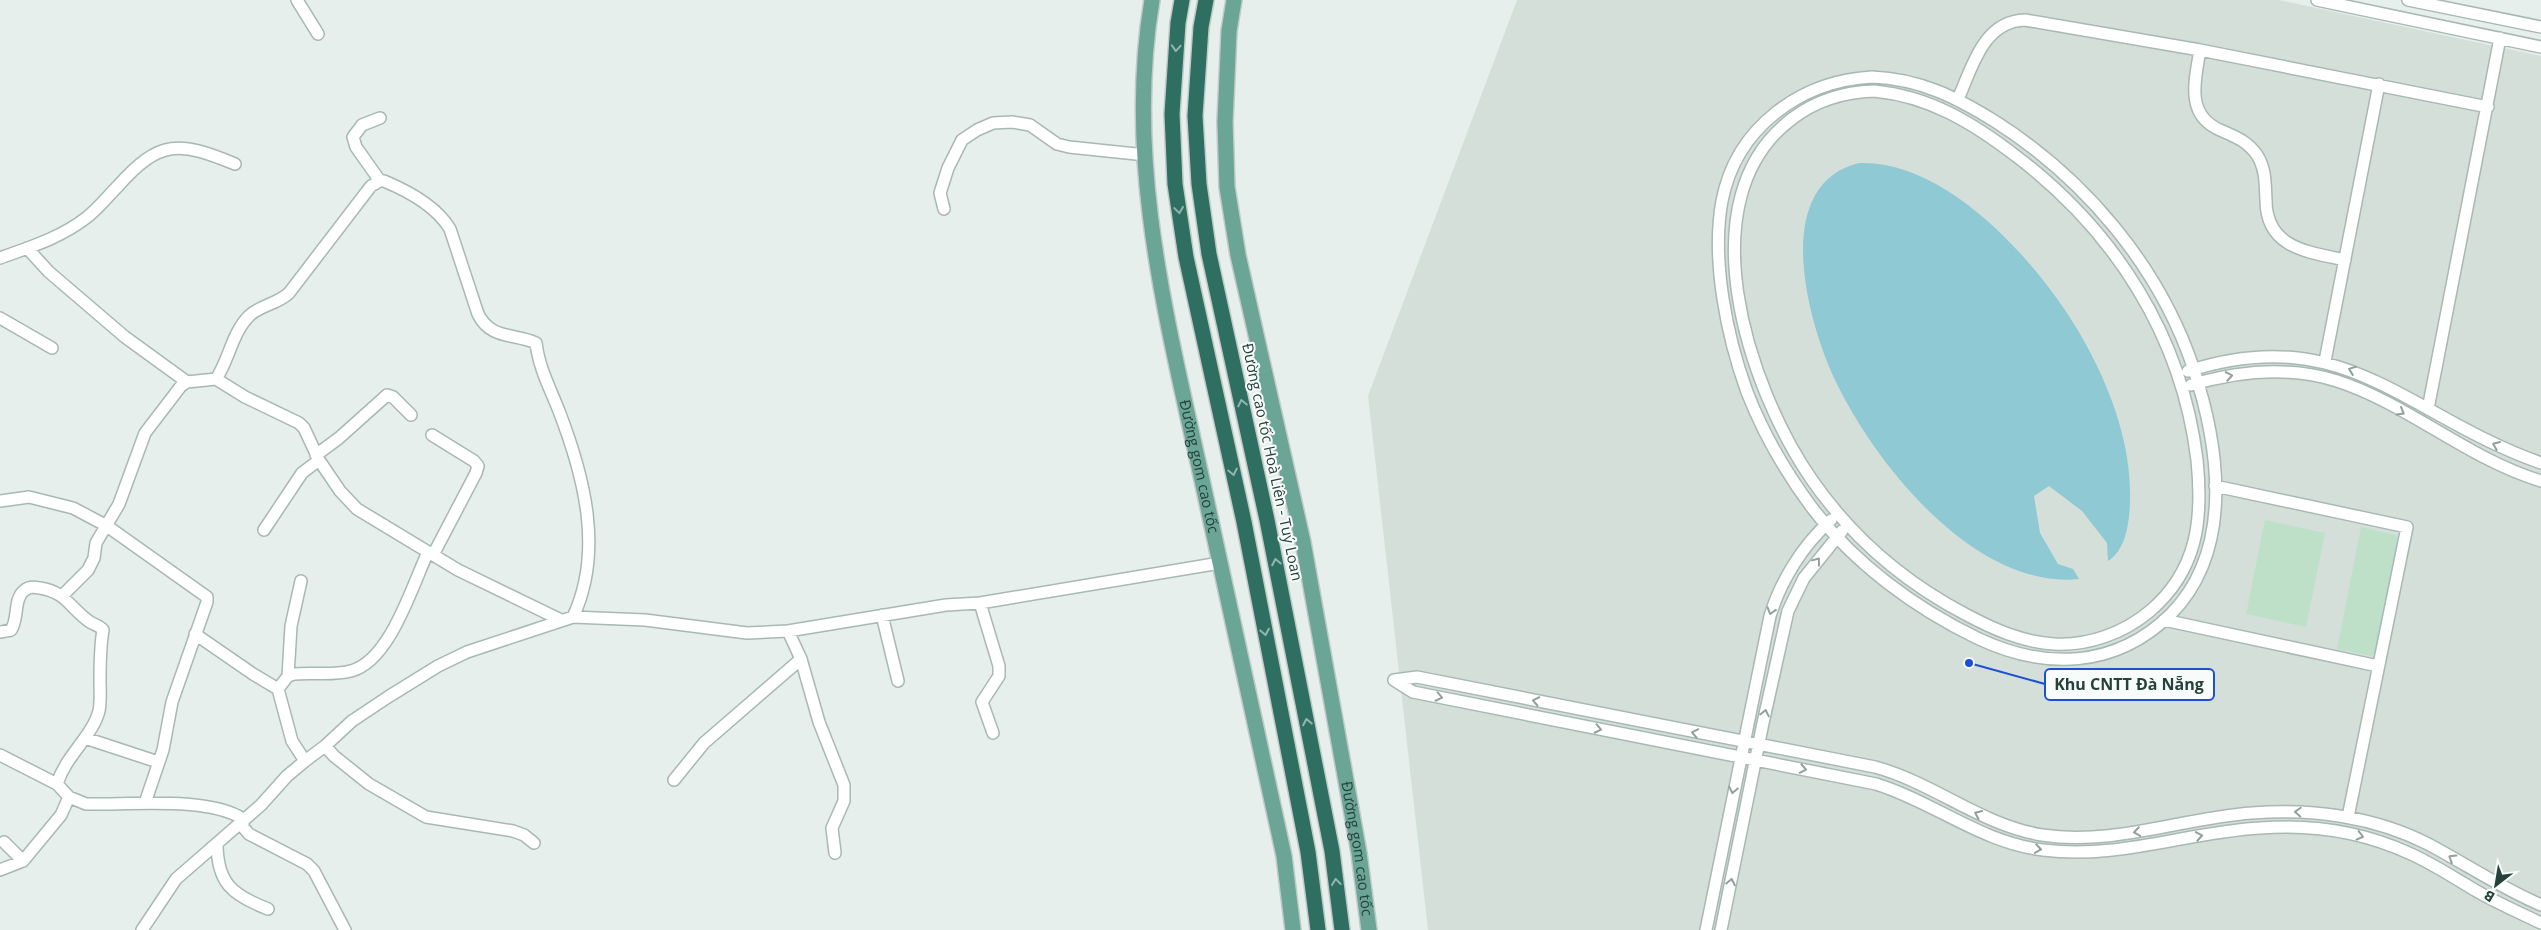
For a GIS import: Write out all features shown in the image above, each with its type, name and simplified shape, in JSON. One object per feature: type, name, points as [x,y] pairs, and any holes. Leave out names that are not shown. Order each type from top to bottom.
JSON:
[{"type":"highway","points":[[1182,0],[1172,114],[1175,184],[1186,257],[1248,542],[1308,852],[1318,930]]},
{"type":"highway","name":"Đường cao tốc Hoà Liên - Tuý Loan","points":[[1206,0],[1201,27],[1195,116],[1199,184],[1209,254],[1271,540],[1332,851],[1342,930]]},
{"type":"main road","name":"Đường gom cao tốc","points":[[1152,0],[1144,114],[1150,225],[1166,316],[1284,856],[1293,930]]},
{"type":"main road","name":"Đường gom cao tốc","points":[[1234,0],[1229,32],[1225,122],[1227,187],[1238,256],[1303,542],[1359,854],[1369,930]]},
{"type":"street","points":[[297,0],[318,34]]},
{"type":"street","points":[[2317,0],[2541,47]]},
{"type":"street","points":[[2408,0],[2541,28]]},
{"type":"street","points":[[1958,99],[1985,41],[1996,29],[2017,20],[2200,50],[2488,107]]},
{"type":"street","points":[[2428,409],[2500,38]]},
{"type":"street","points":[[2200,50],[2193,91],[2196,106],[2209,123],[2241,139],[2260,159],[2266,180],[2267,212],[2273,228],[2283,240],[2297,248],[2345,260]]},
{"type":"street","points":[[1872,76],[1913,82],[1958,99],[2008,130],[2057,168],[2117,230],[2144,267],[2163,299],[2193,370],[2206,416],[2214,486],[2215,524],[2206,557],[2188,592],[2164,620],[2136,640],[2095,656],[2053,660],[2018,655],[1979,639],[1934,616],[1892,586],[1837,537],[1795,482],[1769,438],[1748,392],[1731,336],[1722,286],[1720,250],[1723,197],[1738,160],[1758,129],[1773,114],[1801,95],[1834,82],[1872,76]]},
{"type":"street","points":[[2325,361],[2379,84]]},
{"type":"street","points":[[1862,92],[1902,95],[1926,102],[1953,114],[2003,146],[2050,182],[2108,244],[2156,319],[2178,374],[2190,418],[2198,475],[2198,531],[2190,556],[2172,587],[2149,612],[2121,630],[2088,641],[2065,644],[2028,640],[2004,633],[1953,608],[1924,590],[1887,562],[1838,514],[1811,478],[1782,431],[1759,378],[1746,333],[1739,292],[1735,233],[1742,186],[1756,158],[1771,137],[1808,108],[1836,96],[1862,92]]},
{"type":"street","points":[[1801,95],[1808,108]]},
{"type":"street","points":[[380,118],[362,125],[353,137],[356,147],[380,180],[419,200],[446,222],[454,238],[475,304],[484,325],[496,333],[536,343],[541,369],[572,447],[587,503],[588,550],[584,595],[573,617]]},
{"type":"street","points":[[944,209],[940,193],[962,140],[992,123],[1012,122],[1030,125],[1057,144],[1069,147],[1146,155]]},
{"type":"street","points":[[0,258],[60,236],[88,217],[132,170],[153,154],[174,147],[191,148],[235,164]]},
{"type":"street","points":[[216,379],[225,365],[245,321],[253,313],[279,302],[289,293],[372,186],[380,180]]},
{"type":"street","points":[[26,248],[50,272],[125,337],[187,382]]},
{"type":"street","points":[[0,318],[52,348]]},
{"type":"street","points":[[1731,336],[1746,333]]},
{"type":"street","points":[[2178,374],[2232,360],[2260,356],[2287,356],[2325,361],[2366,375],[2483,440],[2541,463]]},
{"type":"street","points":[[2182,387],[2235,375],[2268,372],[2301,373],[2337,381],[2377,398],[2478,455],[2541,481]]},
{"type":"street","points":[[63,595],[88,570],[94,558],[96,542],[119,504],[145,433],[175,392],[187,382],[216,379],[245,397],[299,423],[308,435],[318,457],[351,504],[430,554],[480,581],[562,620]]},
{"type":"street","points":[[264,530],[302,473],[387,396],[393,397],[411,415]]},
{"type":"street","points":[[278,689],[288,676],[294,674],[340,673],[353,670],[373,658],[389,639],[430,554],[476,473],[478,466],[474,460],[432,435]]},
{"type":"street","points":[[2214,486],[2407,527],[2348,818]]},
{"type":"street","points":[[0,501],[30,497],[45,499],[73,508],[107,526],[205,594],[207,602],[172,702],[158,762],[145,803]]},
{"type":"street","points":[[1706,930],[1767,626],[1777,595],[1794,564],[1826,525],[1838,514]]},
{"type":"street","points":[[1721,930],[1758,745],[1788,611],[1804,578],[1848,525]]},
{"type":"street","points":[[142,930],[176,879],[261,805],[287,776],[326,746],[352,721],[438,666],[481,647],[573,617],[645,620],[739,632],[788,631],[946,605],[980,604],[1220,563]]},
{"type":"street","points":[[288,676],[291,626],[301,581]]},
{"type":"street","points":[[0,632],[11,630],[14,625],[19,600],[25,589],[32,587],[49,589],[63,595],[77,610],[104,630],[100,650],[99,711],[85,738],[73,752],[60,774],[57,784]]},
{"type":"street","points":[[980,604],[1000,666],[996,681],[982,702],[993,733]]},
{"type":"street","points":[[882,615],[898,681]]},
{"type":"street","points":[[2164,620],[2378,666]]},
{"type":"street","points":[[788,631],[801,659],[819,722],[844,785],[844,801],[832,828],[835,853]]},
{"type":"street","points":[[195,634],[278,689],[292,741],[305,761]]},
{"type":"street","points":[[674,780],[704,743],[801,659]]},
{"type":"street","points":[[2541,905],[2496,883],[2416,838],[2389,828],[2348,818],[2296,812],[2265,812],[2224,816],[2116,835],[2073,838],[2044,835],[1999,823],[1919,782],[1886,770],[1417,677],[1394,680],[1413,692],[1887,787],[1985,834],[2042,850],[2098,853],[2260,828],[2308,828],[2350,834],[2409,853],[2498,903],[2541,923]]},
{"type":"street","points":[[85,738],[158,762]]},
{"type":"street","points":[[326,746],[334,756],[370,784],[426,816],[513,831],[524,835],[534,843]]},
{"type":"street","points":[[0,755],[57,784],[69,797],[86,804],[145,803],[210,806],[243,819]]},
{"type":"street","points":[[0,870],[22,861],[61,816],[69,797]]},
{"type":"street","points":[[243,819],[243,827],[249,834],[307,864],[314,871],[345,930]]},
{"type":"street","points":[[4,842],[22,861]]},
{"type":"street","points":[[217,843],[219,871],[226,883],[234,892],[250,902],[268,909]]},
{"type":"shaded area","points":[[1517,0],[2279,0],[2541,56],[2541,930],[1428,930],[1368,396]]},
{"type":"green space","points":[[2265,520],[2325,533],[2306,627],[2246,614]]},
{"type":"green space","points":[[2361,527],[2395,535],[2398,538],[2375,654],[2371,656],[2337,649]]},
{"type":"water","points":[[1859,163],[1894,167],[1929,180],[1963,201],[1995,228],[2051,290],[2073,322],[2090,352],[2114,406],[2125,444],[2128,464],[2130,483],[2129,519],[2123,543],[2119,550],[2108,561],[2107,543],[2082,511],[2049,486],[2034,496],[2040,533],[2058,564],[2073,569],[2079,579],[2041,577],[2003,565],[1967,543],[1934,516],[1903,484],[1876,449],[1836,382],[1825,357],[1807,293],[1803,259],[1805,227],[1814,198],[1831,176]]},
{"type":"place","name":"Khu CNTT Đà Nẵng","points":[[1969,663]]}]
